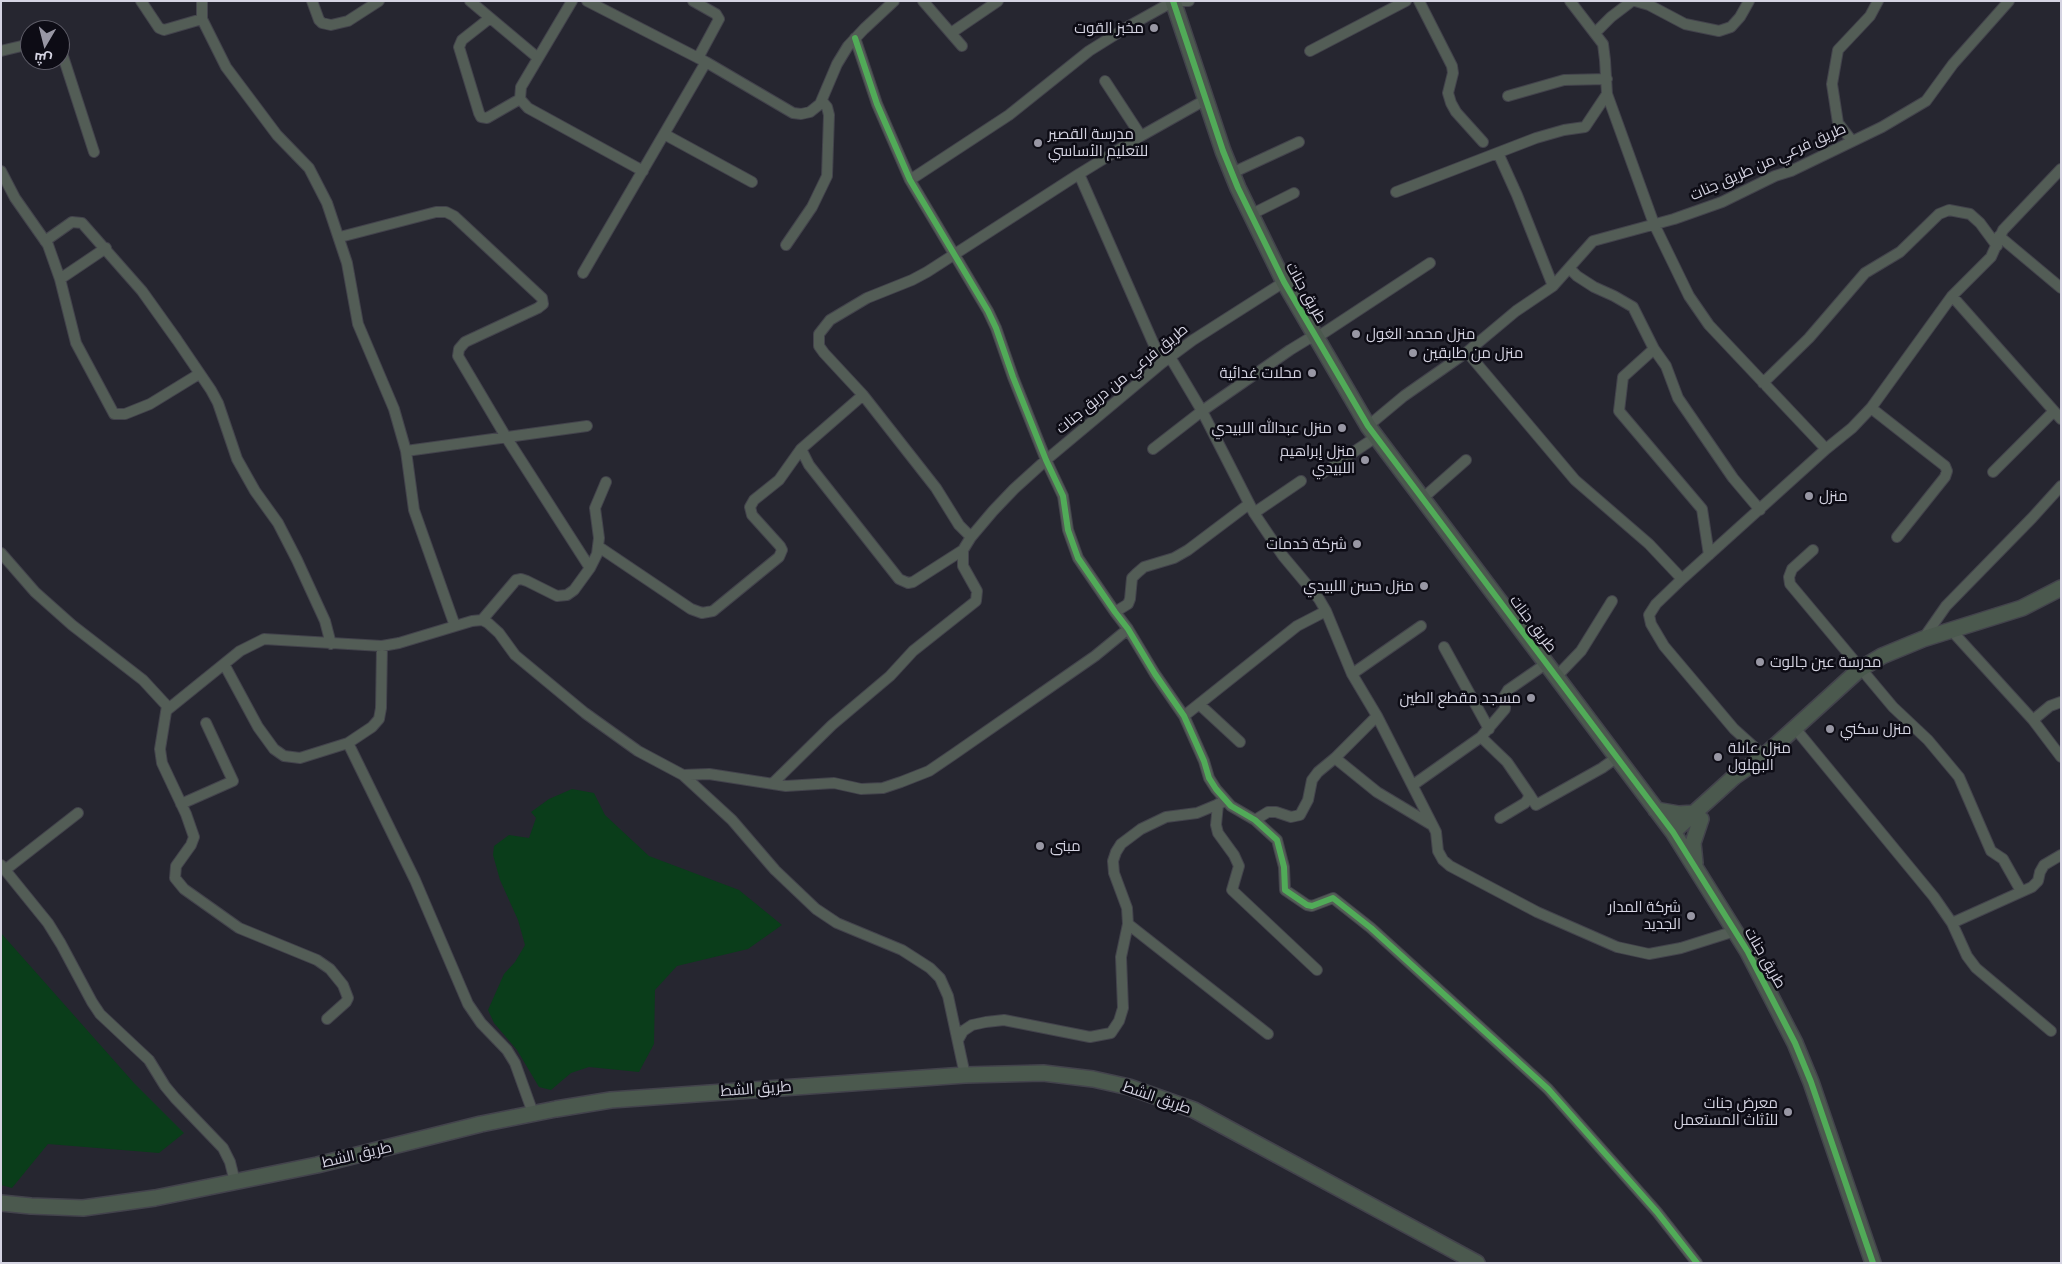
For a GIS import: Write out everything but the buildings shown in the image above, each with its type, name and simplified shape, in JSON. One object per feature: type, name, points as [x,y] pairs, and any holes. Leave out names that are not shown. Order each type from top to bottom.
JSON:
[{"type":"street","points":[[141,1],[158,28],[164,30],[202,19]]},
{"type":"street","points":[[202,1],[202,19],[226,67],[276,135],[309,168],[327,203],[340,237],[350,277],[358,324],[394,409],[406,451],[414,510],[455,626]]},
{"type":"street","points":[[312,1],[319,20],[322,23],[331,25],[348,21],[379,1]]},
{"type":"street","points":[[470,1],[538,58]]},
{"type":"street","points":[[572,1],[521,88],[520,99],[528,108],[643,170]]},
{"type":"street","points":[[587,1],[702,60],[793,112],[801,114],[817,108],[822,101],[837,64],[855,38],[894,1]]},
{"type":"street","points":[[583,273],[664,134],[702,60],[719,19],[716,14],[693,1]]},
{"type":"street","points":[[923,1],[962,46]]},
{"type":"street","points":[[951,32],[998,1]]},
{"type":"street","points":[[910,180],[1009,115],[1089,51],[1128,26],[1174,1],[1189,1]]},
{"type":"street","name":"طريق جنات","points":[[1174,1],[1205,100],[1232,173],[1284,282],[1372,431],[1676,836],[1753,961],[1795,1043],[1811,1082],[1873,1263]]},
{"type":"street","points":[[1310,51],[1406,1]]},
{"type":"street","points":[[1419,1],[1452,66],[1453,73],[1448,93],[1451,103],[1456,112],[1483,142]]},
{"type":"street","points":[[1570,1],[1602,44],[1607,94],[1654,224],[1689,296],[1709,325],[1826,449]]},
{"type":"street","points":[[1595,33],[1611,17],[1634,1],[1649,5],[1685,24],[1720,31],[1731,27],[1750,1]]},
{"type":"street","points":[[1852,141],[1838,123],[1832,84],[1838,50],[1870,16],[1878,1]]},
{"type":"street","name":"طريق فرعي من طريق جنات","points":[[1321,474],[1372,431],[1404,396],[1467,352],[1516,311],[1553,286],[1593,241],[1722,202],[1882,127],[1926,101],[2002,3]]},
{"type":"street","points":[[490,18],[462,40],[459,47],[479,113],[481,117],[487,118],[520,99]]},
{"type":"street","points":[[855,38],[877,104],[910,180],[996,328],[1046,460],[1063,496],[1068,530],[1078,558],[1128,629],[1155,674],[1184,716],[1204,761],[1209,778],[1222,803],[1255,820],[1277,840],[1281,849],[1286,890],[1307,906],[1320,904],[1330,898],[1336,899],[1548,1089],[1657,1212],[1697,1263]]},
{"type":"street","points":[[1,51],[20,46]]},
{"type":"street","points":[[67,70],[94,152]]},
{"type":"street","points":[[1508,96],[1564,80],[1606,79]]},
{"type":"street","points":[[1105,82],[1141,136]]},
{"type":"street","points":[[1396,192],[1536,138],[1564,130],[1585,127],[1607,94]]},
{"type":"street","points":[[971,537],[959,525],[936,488],[863,395],[824,353],[820,346],[819,334],[830,320],[867,298],[912,280],[1079,174],[1205,100]]},
{"type":"street","points":[[786,245],[812,207],[827,176],[829,115],[827,107],[822,101]]},
{"type":"street","points":[[664,134],[752,182]]},
{"type":"street","points":[[1232,173],[1299,142]]},
{"type":"street","points":[[1498,153],[1518,195],[1553,286]]},
{"type":"street","points":[[1764,756],[1734,729],[1664,646],[1650,624],[1649,615],[1656,604],[1682,579],[1826,449],[1852,428],[1871,408],[1952,296],[1984,265],[1998,241],[2061,169]]},
{"type":"street","points":[[1,171],[15,198],[45,241],[60,279],[76,343],[114,414],[125,414],[150,404],[199,374]]},
{"type":"street","points":[[1079,174],[1166,360],[1202,411],[1251,508],[1283,556],[1319,599],[1326,611],[1352,674],[1377,716],[1434,826],[1438,851],[1443,860],[1450,866],[1537,912],[1617,947],[1649,954],[1681,948],[1735,931]]},
{"type":"street","points":[[1252,214],[1294,193]]},
{"type":"street","points":[[1763,383],[1814,333],[1865,273],[1900,252],[1944,212],[1958,210],[1970,214],[1998,241],[2060,285]]},
{"type":"street","points":[[340,237],[436,212],[446,212],[454,216],[540,296],[543,301],[538,308],[464,342],[459,349],[459,359],[506,437],[590,568]]},
{"type":"street","points":[[45,241],[72,222],[82,223],[142,291],[211,390],[218,403],[237,458],[245,474],[278,523],[297,560],[325,621],[331,644]]},
{"type":"street","points":[[60,279],[106,248]]},
{"type":"street","points":[[1153,449],[1202,411],[1290,350],[1308,339],[1316,338],[1430,263]]},
{"type":"street","points":[[1570,268],[1577,276],[1594,287],[1633,307],[1654,349],[1666,366],[1678,398],[1733,478],[1760,510]]},
{"type":"street","name":"طريق فرعي من دريق جنات","points":[[964,550],[971,537],[993,511],[1046,460],[1166,360],[1284,282]]},
{"type":"street","points":[[1952,296],[2057,415],[1993,472]]},
{"type":"street","points":[[1654,349],[1623,377],[1619,411],[1702,509],[1709,555]]},
{"type":"street","points":[[1467,352],[1575,480],[1649,544],[1682,579]]},
{"type":"street","points":[[599,546],[691,609],[702,613],[713,611],[779,557],[782,550],[752,515],[750,507],[754,500],[779,480],[801,449],[863,395]]},
{"type":"street","points":[[1871,408],[1945,466],[1947,471],[1945,477],[1897,537]]},
{"type":"street","points":[[406,451],[587,426]]},
{"type":"street","points":[[801,449],[818,477],[899,579],[908,583],[913,582],[964,550]]},
{"type":"street","points":[[1423,498],[1466,460]]},
{"type":"street","points":[[1115,612],[1128,604],[1132,578],[1144,567],[1174,558],[1251,508],[1301,481]]},
{"type":"street","points":[[167,710],[249,645],[264,639],[382,646],[482,620],[516,580],[527,581],[552,594],[562,596],[574,590],[590,568],[599,546],[595,508],[606,482]]},
{"type":"street","points":[[1922,639],[1946,606],[2061,486]]},
{"type":"street","points":[[773,784],[832,725],[890,676],[913,651],[976,601],[976,590],[964,566],[964,550]]},
{"type":"street","points":[[1814,550],[1792,569],[1789,577],[1790,584],[1893,707],[1928,740],[1960,777],[1991,851],[2003,860],[2021,891]]},
{"type":"street","points":[[1,553],[35,592],[72,625],[143,680],[167,706],[160,755],[164,769],[194,837],[191,845],[176,866],[174,873],[178,883],[238,928],[317,960],[330,968],[343,985],[348,998],[327,1019]]},
{"type":"street","points":[[1676,836],[1698,816],[1734,777],[1764,756],[1860,669],[1882,656],[1922,639],[2022,608],[2061,588]]},
{"type":"street","points":[[1557,676],[1581,651],[1612,601]]},
{"type":"street","points":[[1184,716],[1297,626],[1326,611]]},
{"type":"street","points":[[482,620],[494,628],[525,665],[585,713],[638,751],[684,775],[732,820],[775,870],[816,909],[837,922],[902,950],[930,968],[944,984],[965,1074]]},
{"type":"street","points":[[1352,674],[1421,626]]},
{"type":"street","points":[[684,775],[709,774],[799,786],[834,784],[861,789],[883,788],[929,771],[1095,656],[1128,629]]},
{"type":"street","points":[[1951,630],[2033,720],[2061,757]]},
{"type":"street","points":[[224,664],[258,727],[280,753],[289,758],[300,758],[348,743],[375,724],[381,714],[382,646]]},
{"type":"street","points":[[1444,647],[1485,733],[1536,805],[1602,768],[1616,758]]},
{"type":"street","points":[[1412,785],[1485,733],[1505,709],[1505,695],[1508,690],[1546,663]]},
{"type":"street","points":[[2033,720],[2050,706],[2061,702]]},
{"type":"street","points":[[1200,705],[1240,742]]},
{"type":"street","points":[[1255,820],[1268,812],[1276,812],[1291,817],[1300,815],[1308,800],[1312,780],[1318,772],[1335,758],[1377,716]]},
{"type":"street","points":[[181,804],[234,781],[206,723]]},
{"type":"street","points":[[1794,727],[1934,897],[1952,923],[1967,956],[1976,968],[2051,1032]]},
{"type":"street","points":[[348,743],[412,873],[468,1004],[481,1023],[507,1050],[515,1063],[533,1113]]},
{"type":"street","points":[[1335,758],[1376,792],[1434,826]]},
{"type":"street","points":[[1500,818],[1525,803],[1529,794]]},
{"type":"street","points":[[958,1040],[963,1031],[972,1025],[1004,1020],[1090,1037],[1111,1033],[1119,1021],[1123,1008],[1121,957],[1128,924],[1127,908],[1114,873],[1113,861],[1122,844],[1141,829],[1166,817],[1197,812],[1222,803]]},
{"type":"street","points":[[1222,803],[1216,825],[1218,833],[1234,854],[1239,866],[1232,890],[1317,970]]},
{"type":"street","points":[[1656,810],[1698,816]]},
{"type":"street","points":[[78,814],[3,868],[48,923],[62,944],[100,1014],[149,1060],[175,1098],[223,1148],[230,1162],[235,1182]]},
{"type":"street","points":[[1696,867],[1693,843],[1698,816]]},
{"type":"street","points":[[1952,923],[2021,891],[2038,881],[2044,865],[2061,855]]},
{"type":"street","points":[[1128,924],[1268,1034]]},
{"type":"street","name":"طريق الشط","points":[[1,1203],[84,1208],[142,1201],[235,1182],[533,1113],[610,1100],[965,1074],[1059,1074],[1129,1087],[1173,1101],[1224,1125],[1478,1263]]},
{"type":"green space","points":[[572,789],[594,793],[605,815],[649,856],[739,890],[782,925],[748,949],[677,966],[655,990],[654,1044],[639,1072],[589,1067],[571,1073],[551,1090],[539,1087],[517,1050],[494,1023],[488,1010],[504,974],[515,962],[525,945],[518,920],[500,880],[493,855],[494,846],[509,835],[529,838],[536,818],[531,812],[549,799]]},
{"type":"green space","points":[[1,933],[134,1083],[184,1133],[159,1153],[48,1144],[12,1188],[1,1185]]},
{"type":"cycle path","points":[[1173,1],[1223,151],[1238,188],[1284,282],[1368,426],[1673,832],[1748,952],[1795,1043],[1811,1082],[1873,1263]]},
{"type":"cycle path","points":[[855,38],[877,104],[910,180],[988,311],[996,328],[1046,460],[1063,496],[1068,530],[1078,558],[1128,629],[1155,674],[1184,716],[1204,761],[1209,778],[1216,789],[1231,806],[1255,820],[1277,840],[1284,867],[1285,890],[1307,905],[1312,906],[1333,898],[1371,928],[1548,1089],[1657,1212],[1697,1263]]},
{"type":"place","name":"مخبز القوت","points":[[1154,28]]},
{"type":"place","name":"مدرسة القصير للتعليم الأساسي","points":[[1038,143]]},
{"type":"place","name":"منزل محمد الغول","points":[[1356,334]]},
{"type":"place","name":"منزل من طابقين","points":[[1413,353]]},
{"type":"place","name":"محلات غدائية","points":[[1312,373]]},
{"type":"place","name":"منزل عبدالله اللبيدي","points":[[1342,428]]},
{"type":"place","name":"منزل إبراهيم اللبيدي","points":[[1365,460]]},
{"type":"place","name":"منزل","points":[[1809,496]]},
{"type":"place","name":"شركة خدمات","points":[[1357,544]]},
{"type":"place","name":"منزل حسن اللبيدي","points":[[1424,586]]},
{"type":"place","name":"مدرسة عين جالوت","points":[[1760,662]]},
{"type":"place","name":"مسجد مقطع الطين","points":[[1531,698]]},
{"type":"place","name":"منزل سكني","points":[[1830,729]]},
{"type":"place","name":"منزل عاىلة البهلول","points":[[1718,757]]},
{"type":"place","name":"مبنى","points":[[1040,846]]},
{"type":"place","name":"شركة المدار الجديد","points":[[1691,916]]},
{"type":"place","name":"معرض جنات للأثاث المستعمل","points":[[1788,1112]]}]
